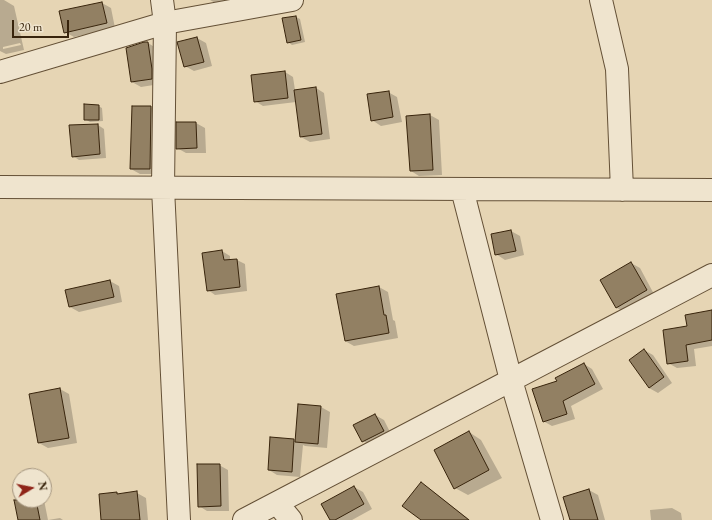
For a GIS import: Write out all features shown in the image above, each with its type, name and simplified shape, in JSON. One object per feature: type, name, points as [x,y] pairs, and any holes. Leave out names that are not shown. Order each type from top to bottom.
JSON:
[{"type":"street","points":[[162,0],[165,23],[163,188],[179,520]]},
{"type":"street","points":[[0,72],[165,23],[292,0]]},
{"type":"street","points":[[601,0],[616,69],[622,190]]},
{"type":"street","points":[[0,187],[712,190]]},
{"type":"street","points":[[462,189],[511,380],[552,520]]},
{"type":"street","points":[[244,520],[712,275]]},
{"type":"street","points":[[277,503],[291,520]]},
{"type":"building","points":[[102,2],[107,23],[64,33],[59,11]]},
{"type":"building","points":[[296,16],[301,40],[287,43],[282,18]]},
{"type":"building","points":[[197,37],[204,62],[184,67],[177,42]]},
{"type":"building","points":[[148,42],[152,79],[131,82],[126,48]]},
{"type":"building","points":[[285,71],[288,98],[254,102],[251,75]]},
{"type":"building","points":[[316,87],[322,134],[300,137],[294,90]]},
{"type":"building","points":[[389,91],[393,117],[371,121],[367,94]]},
{"type":"building","points":[[84,104],[99,105],[99,120],[84,120]]},
{"type":"building","points":[[132,106],[151,106],[150,169],[130,169]]},
{"type":"building","points":[[430,114],[433,170],[410,171],[406,116]]},
{"type":"building","points":[[176,122],[196,122],[197,148],[176,149]]},
{"type":"building","points":[[98,124],[100,154],[72,157],[69,125]]},
{"type":"building","points":[[511,230],[516,251],[495,255],[491,234]]},
{"type":"building","points":[[222,250],[224,260],[237,259],[240,287],[207,291],[202,253]]},
{"type":"building","points":[[631,262],[647,290],[616,308],[600,280]]},
{"type":"building","points":[[110,280],[114,297],[69,307],[65,290]]},
{"type":"building","points":[[379,286],[389,333],[345,341],[336,294]]},
{"type":"building","points":[[712,310],[712,340],[686,345],[688,361],[667,364],[663,330],[687,326],[685,315]]},
{"type":"building","points":[[644,349],[664,377],[649,388],[629,360]]},
{"type":"building","points":[[584,363],[595,384],[563,401],[567,414],[543,422],[532,389],[557,381],[555,378]]},
{"type":"building","points":[[60,388],[69,438],[38,443],[29,394]]},
{"type":"building","points":[[298,404],[321,406],[318,444],[295,442]]},
{"type":"building","points":[[375,414],[384,431],[362,442],[353,425]]},
{"type":"building","points":[[469,431],[489,470],[454,489],[434,450]]},
{"type":"building","points":[[270,437],[294,439],[292,472],[268,470]]},
{"type":"building","points":[[197,464],[220,464],[221,506],[198,507]]},
{"type":"building","points":[[421,482],[469,520],[421,520],[402,506]]},
{"type":"building","points":[[354,486],[364,504],[335,520],[330,520],[321,504]]},
{"type":"building","points":[[589,489],[598,520],[570,520],[563,497]]},
{"type":"building","points":[[137,491],[140,520],[101,520],[99,494],[117,492],[117,494]]},
{"type":"building","points":[[16,508],[38,508],[40,520],[18,520]]}]
